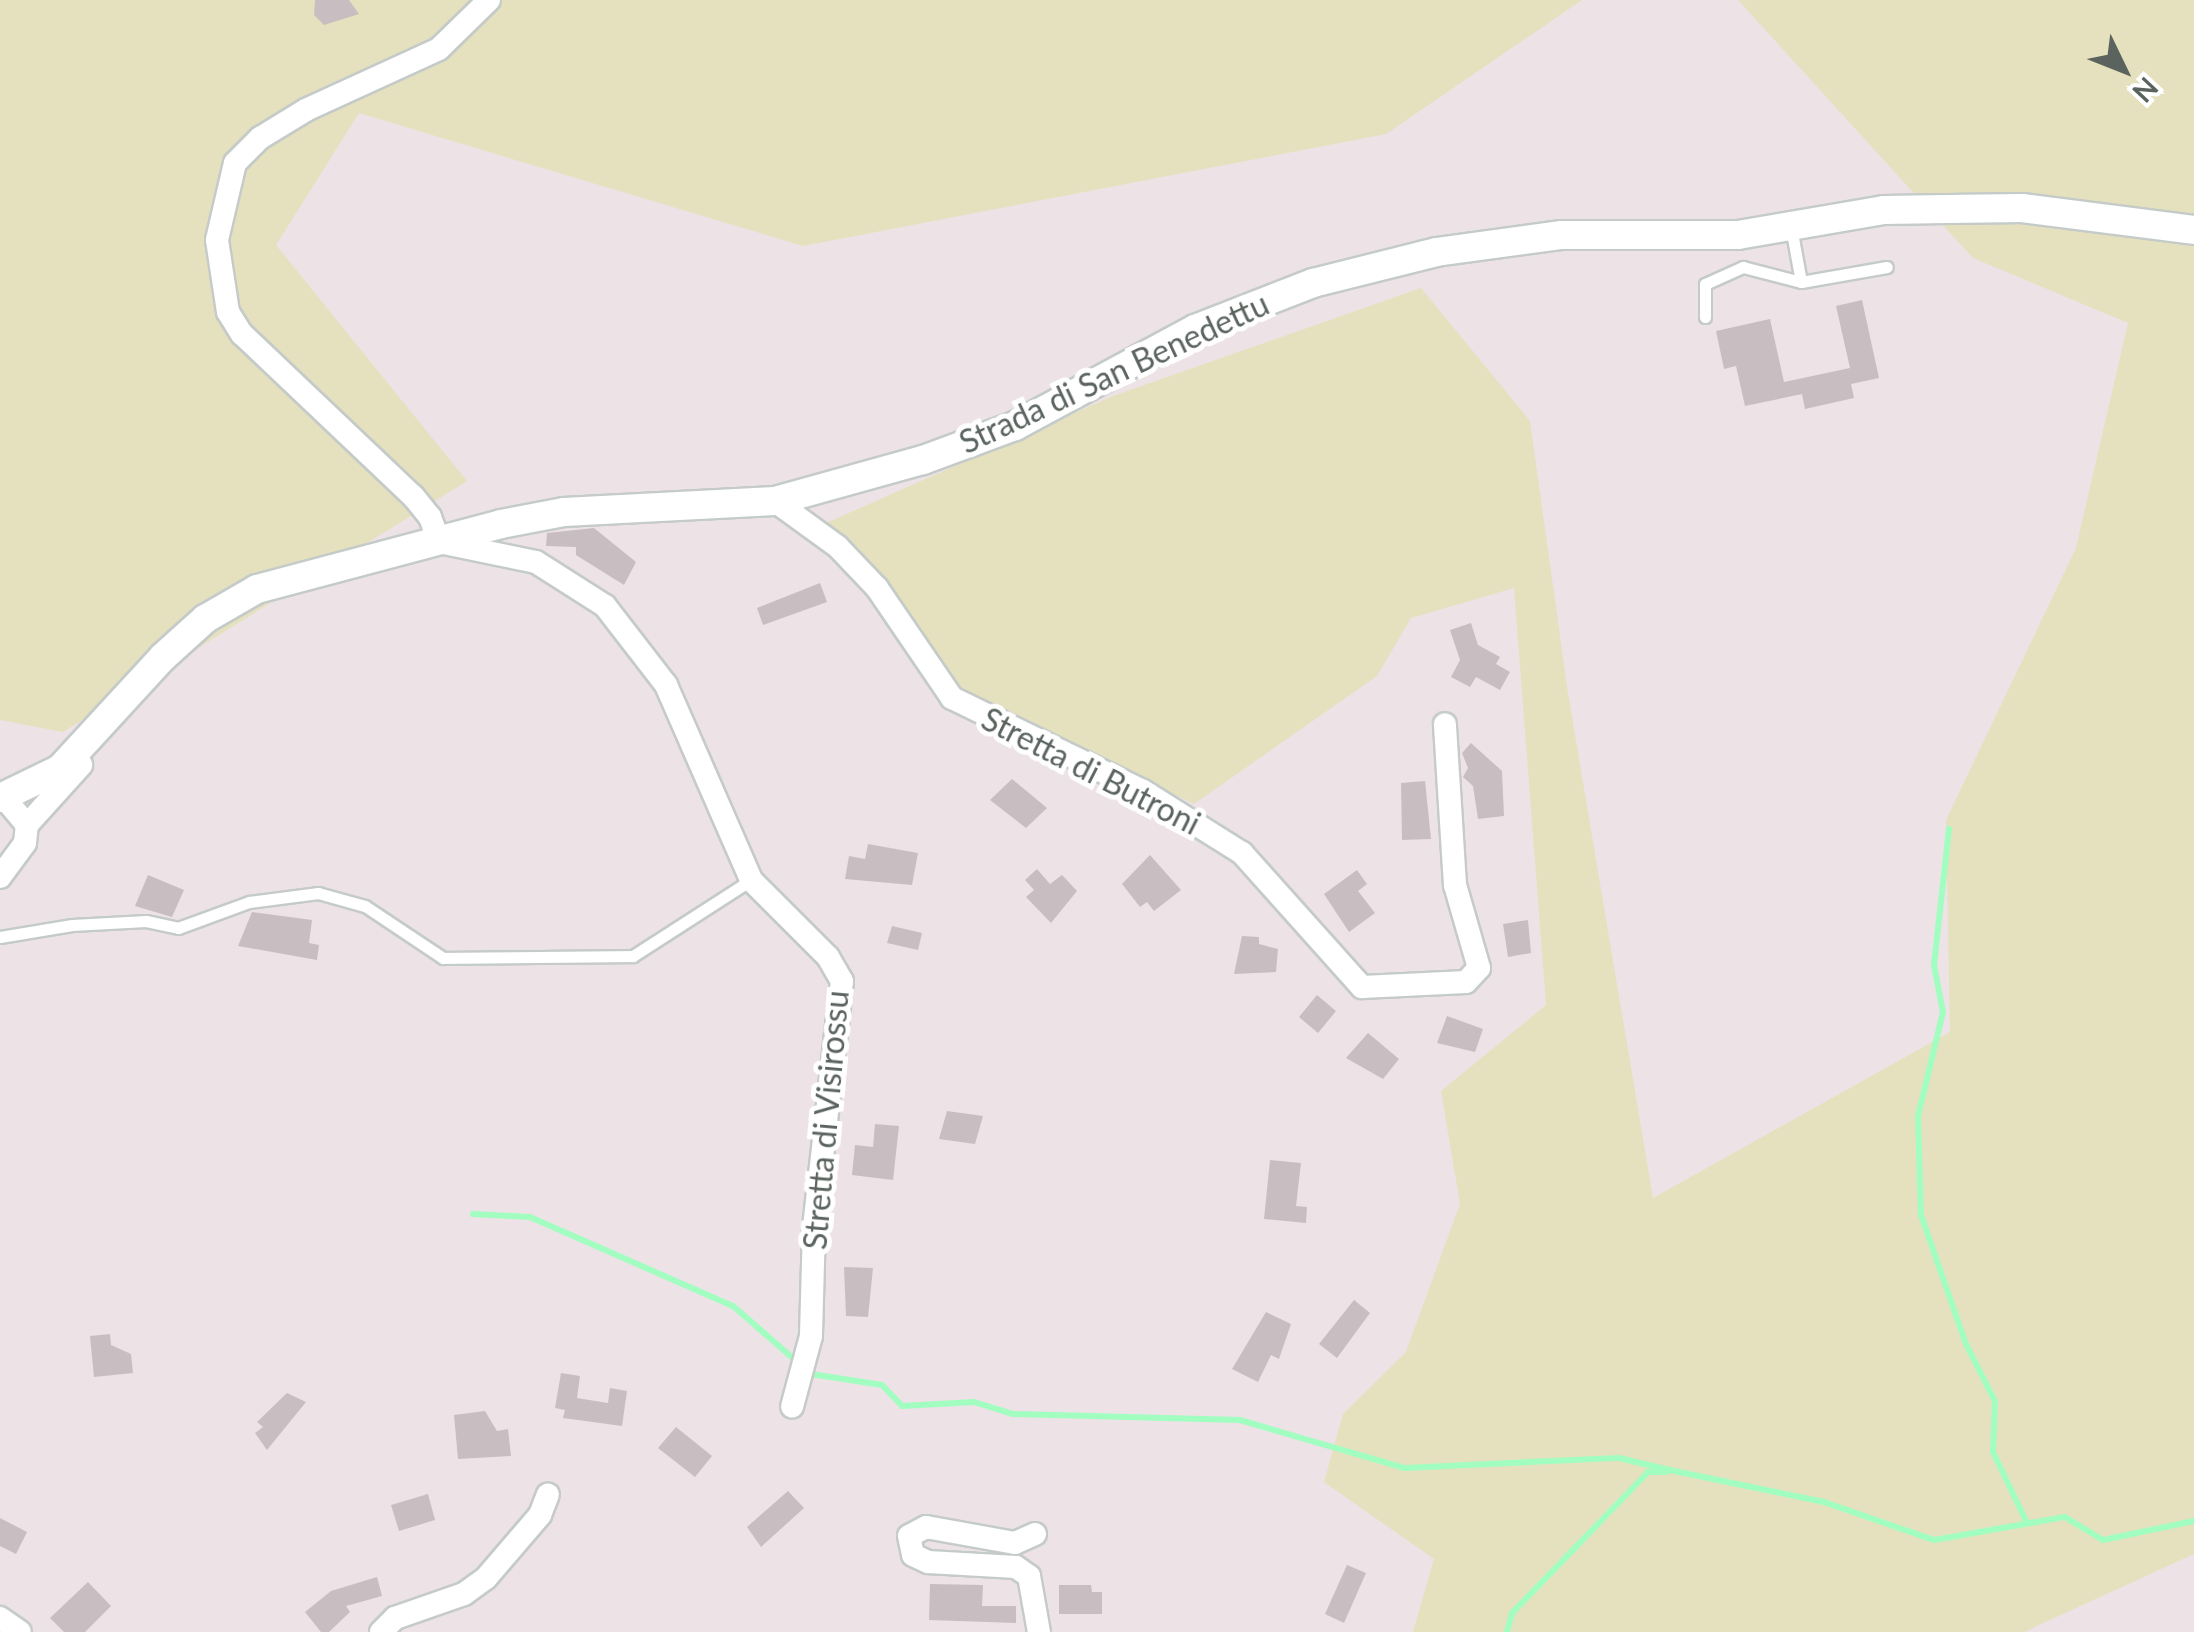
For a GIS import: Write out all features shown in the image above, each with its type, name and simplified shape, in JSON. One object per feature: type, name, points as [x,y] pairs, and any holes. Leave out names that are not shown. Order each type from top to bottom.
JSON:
[{"type":"street","points":[[439,542],[413,496],[242,334],[228,312],[217,240],[235,162],[260,138],[439,49],[489,0]]},
{"type":"street","name":"Strada di San Benedettu","points":[[2,798],[31,788],[85,746],[164,657],[206,619],[256,589],[564,512],[775,501],[923,460],[1016,426],[1195,328],[1313,283],[1436,252],[1562,235],[1738,235],[1790,223],[1884,210],[2022,208],[2194,230]]},
{"type":"street","name":"Stretta di Butroni","points":[[775,501],[838,548],[877,588],[952,698],[1144,790],[1242,853],[1362,987],[1466,982],[1479,968],[1455,885],[1444,724]]},
{"type":"street","name":"Stretta di Visirossu","points":[[439,542],[536,562],[604,606],[666,686],[751,880],[828,956],[842,981],[816,1208],[810,1336],[792,1407]]},
{"type":"street","points":[[0,878],[25,842],[28,825],[80,767],[85,746]]},
{"type":"street","points":[[2,798],[28,825]]},
{"type":"street","points":[[381,1632],[395,1618],[464,1594],[486,1578],[540,1515],[548,1494]]},
{"type":"street","points":[[1035,1534],[1016,1544],[926,1527],[909,1536],[913,1555],[928,1562],[1016,1567],[1030,1576],[1040,1632]]},
{"type":"street","points":[[0,1618],[20,1632]]},
{"type":"lane","points":[[1790,223],[1801,282]]},
{"type":"lane","points":[[1706,317],[1705,284],[1742,266],[1801,282],[1887,267]]},
{"type":"lane","points":[[0,937],[72,925],[146,921],[178,928],[249,902],[318,893],[365,906],[443,958],[633,956],[662,944],[751,880]]},
{"type":"shaded area","points":[[0,0],[1582,0],[1386,134],[803,246],[359,113],[276,245],[467,481],[63,732],[0,720]]},
{"type":"shaded area","points":[[1738,0],[2194,0],[2194,1554],[2024,1632],[1413,1632],[1434,1559],[1324,1482],[1343,1414],[1406,1352],[1460,1204],[1441,1091],[1546,1005],[1514,588],[1411,618],[1377,676],[1194,804],[955,688],[824,524],[1113,396],[1421,288],[1530,421],[1568,693],[1653,1198],[1950,1032],[1946,820],[2076,548],[2128,323],[1973,258]]},
{"type":"building","points":[[315,0],[349,0],[359,14],[324,25],[314,15]]},
{"type":"building","points":[[1862,300],[1879,378],[1851,384],[1854,398],[1805,409],[1802,394],[1745,406],[1736,366],[1724,369],[1716,331],[1770,319],[1784,382],[1850,368],[1836,306]]},
{"type":"building","points":[[594,528],[636,562],[624,585],[576,555],[576,547],[546,546],[547,533]]},
{"type":"building","points":[[820,583],[827,602],[763,625],[757,608]]},
{"type":"building","points":[[1471,623],[1478,645],[1500,657],[1496,664],[1510,672],[1500,690],[1476,677],[1470,687],[1451,677],[1460,660],[1450,630]]},
{"type":"building","points":[[1471,743],[1502,771],[1504,816],[1478,819],[1473,786],[1463,777],[1468,768],[1462,753]]},
{"type":"building","points":[[1012,779],[1047,808],[1026,828],[990,800]]},
{"type":"building","points":[[1425,781],[1431,839],[1402,840],[1401,783]]},
{"type":"building","points":[[868,844],[918,853],[912,885],[845,879],[849,856],[865,859]]},
{"type":"building","points":[[1150,855],[1181,890],[1154,911],[1147,902],[1140,907],[1122,884]]},
{"type":"building","points":[[1037,869],[1050,884],[1062,875],[1077,891],[1051,923],[1026,897],[1034,890],[1025,880]]},
{"type":"building","points":[[1357,870],[1367,884],[1358,891],[1375,913],[1349,932],[1324,894]]},
{"type":"building","points":[[148,875],[184,890],[172,917],[135,906]]},
{"type":"building","points":[[252,912],[312,920],[309,943],[319,945],[317,960],[238,946]]},
{"type":"building","points":[[1528,920],[1531,953],[1508,957],[1503,924]]},
{"type":"building","points":[[892,926],[922,933],[918,950],[887,943]]},
{"type":"building","points":[[1242,936],[1259,937],[1259,944],[1278,949],[1276,972],[1234,974]]},
{"type":"building","points":[[1317,995],[1336,1011],[1318,1033],[1299,1017]]},
{"type":"building","points":[[1447,1016],[1483,1029],[1475,1052],[1437,1043]]},
{"type":"building","points":[[1368,1033],[1399,1059],[1383,1079],[1346,1058]]},
{"type":"building","points":[[947,1111],[983,1116],[975,1144],[939,1139]]},
{"type":"building","points":[[875,1124],[899,1126],[893,1180],[852,1175],[855,1145],[873,1147]]},
{"type":"building","points":[[1270,1160],[1301,1163],[1296,1206],[1307,1207],[1306,1223],[1264,1219]]},
{"type":"building","points":[[844,1267],[873,1268],[868,1317],[846,1316]]},
{"type":"building","points":[[1354,1300],[1370,1313],[1337,1358],[1319,1344]]},
{"type":"building","points":[[1266,1312],[1291,1324],[1279,1359],[1271,1355],[1258,1382],[1232,1369]]},
{"type":"building","points":[[110,1334],[111,1345],[131,1354],[133,1373],[94,1377],[90,1336]]},
{"type":"building","points":[[561,1373],[580,1376],[577,1398],[608,1403],[610,1388],[627,1391],[622,1426],[563,1418],[565,1410],[555,1408]]},
{"type":"building","points":[[287,1393],[306,1402],[267,1450],[255,1433],[263,1427],[257,1422]]},
{"type":"building","points":[[485,1411],[497,1431],[508,1429],[511,1456],[458,1459],[454,1415]]},
{"type":"building","points":[[676,1427],[712,1456],[695,1477],[658,1448]]},
{"type":"building","points":[[788,1491],[804,1508],[761,1547],[747,1527]]},
{"type":"building","points":[[428,1494],[435,1520],[399,1531],[391,1505]]},
{"type":"building","points":[[0,1518],[27,1532],[16,1554],[0,1546]]},
{"type":"building","points":[[1347,1565],[1366,1573],[1344,1623],[1325,1614]]},
{"type":"building","points":[[377,1577],[382,1596],[346,1606],[350,1612],[329,1632],[321,1632],[305,1612],[331,1591]]},
{"type":"building","points":[[88,1582],[111,1606],[85,1632],[64,1632],[50,1618]]},
{"type":"building","points":[[930,1584],[983,1585],[982,1606],[1016,1606],[1016,1623],[929,1620]]},
{"type":"building","points":[[1059,1585],[1091,1585],[1092,1592],[1102,1592],[1102,1614],[1059,1614]]},
{"type":"waterway","points":[[1949,829],[1934,965],[1943,1012],[1918,1116],[1921,1215],[1966,1344],[1995,1401],[1993,1452],[2027,1523]]},
{"type":"waterway","points":[[473,1214],[530,1217],[733,1306],[794,1359]]},
{"type":"waterway","points":[[811,1374],[882,1385],[902,1406],[974,1402],[1013,1414],[1240,1420],[1404,1468],[1619,1458],[1678,1472]]},
{"type":"waterway","points":[[1507,1632],[1512,1613],[1648,1472],[1666,1472]]},
{"type":"waterway","points":[[1679,1472],[1824,1502],[1934,1540],[2065,1517],[2103,1540],[2194,1521]]}]
